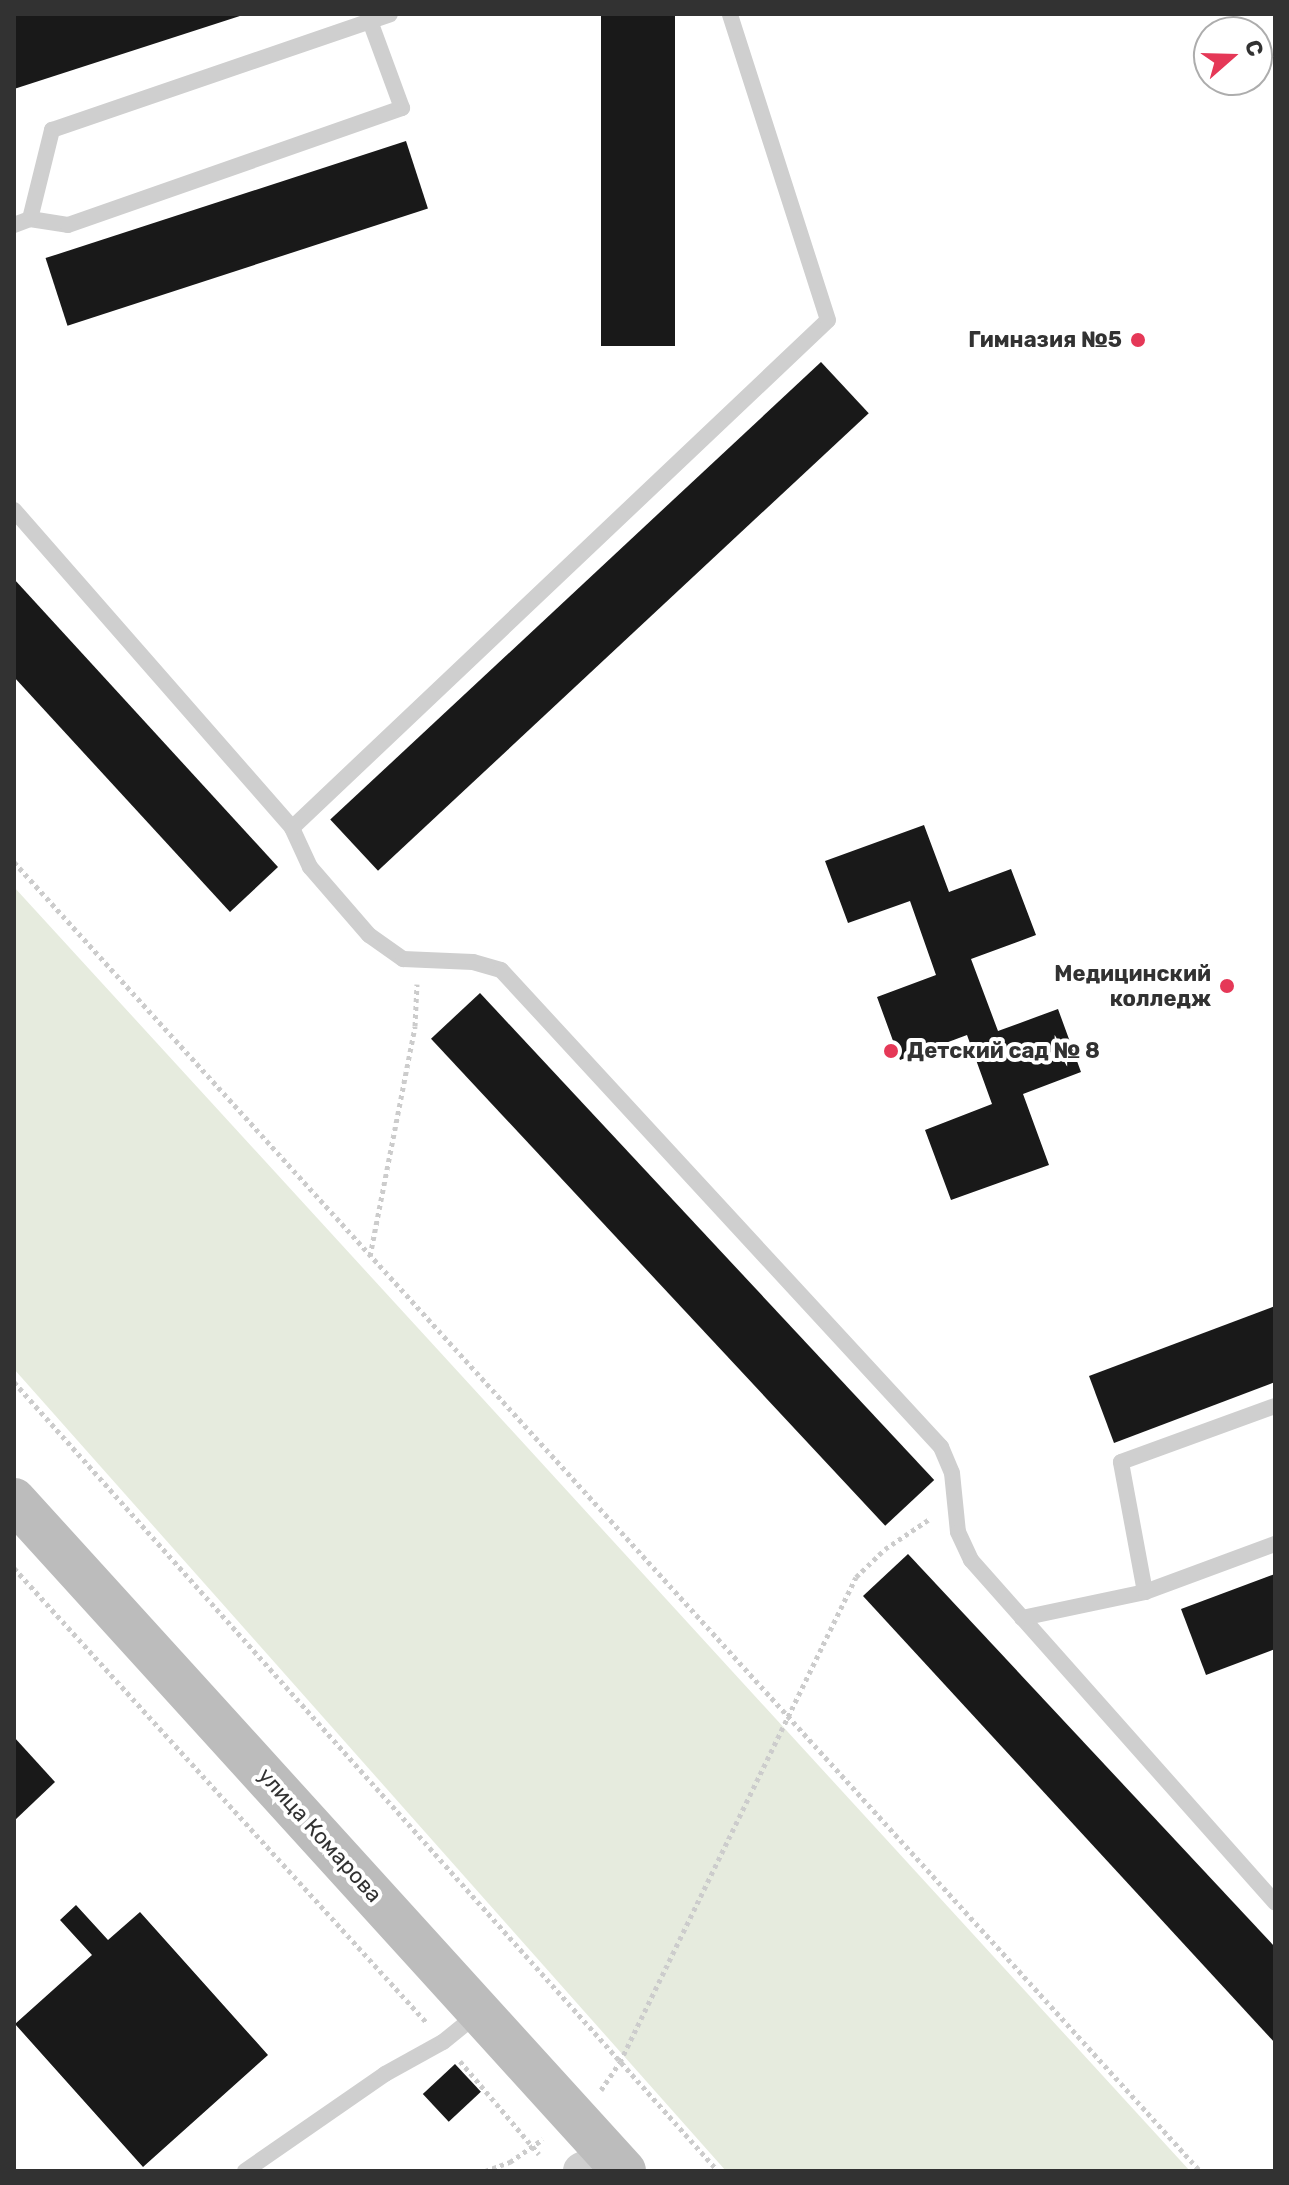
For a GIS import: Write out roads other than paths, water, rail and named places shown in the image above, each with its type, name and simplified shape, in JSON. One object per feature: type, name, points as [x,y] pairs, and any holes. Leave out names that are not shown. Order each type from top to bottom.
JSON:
[{"type":"main road","name":"улица Комарова","points":[[14,1500],[481,2011],[606,2166]]},
{"type":"lane","points":[[370,21],[402,108],[68,225],[22,222],[52,130],[390,14]]},
{"type":"lane","points":[[292,828],[828,320],[730,14]]},
{"type":"lane","points":[[14,510],[292,828],[310,867],[369,935],[403,959],[473,962],[501,970],[941,1447],[955,1502],[958,1532],[971,1560],[1275,1902]]},
{"type":"lane","points":[[1145,1592],[1121,1462],[1275,1406]]},
{"type":"lane","points":[[1022,1618],[1145,1592],[1275,1544]]},
{"type":"lane","points":[[245,2171],[385,2074],[443,2042],[481,2011]]},
{"type":"place","name":"Гимназия №5","points":[[1138,340]]},
{"type":"place","name":"Медицинский колледж","points":[[1227,986]]},
{"type":"place","name":"Детский сад № 8","points":[[891,1051]]}]
